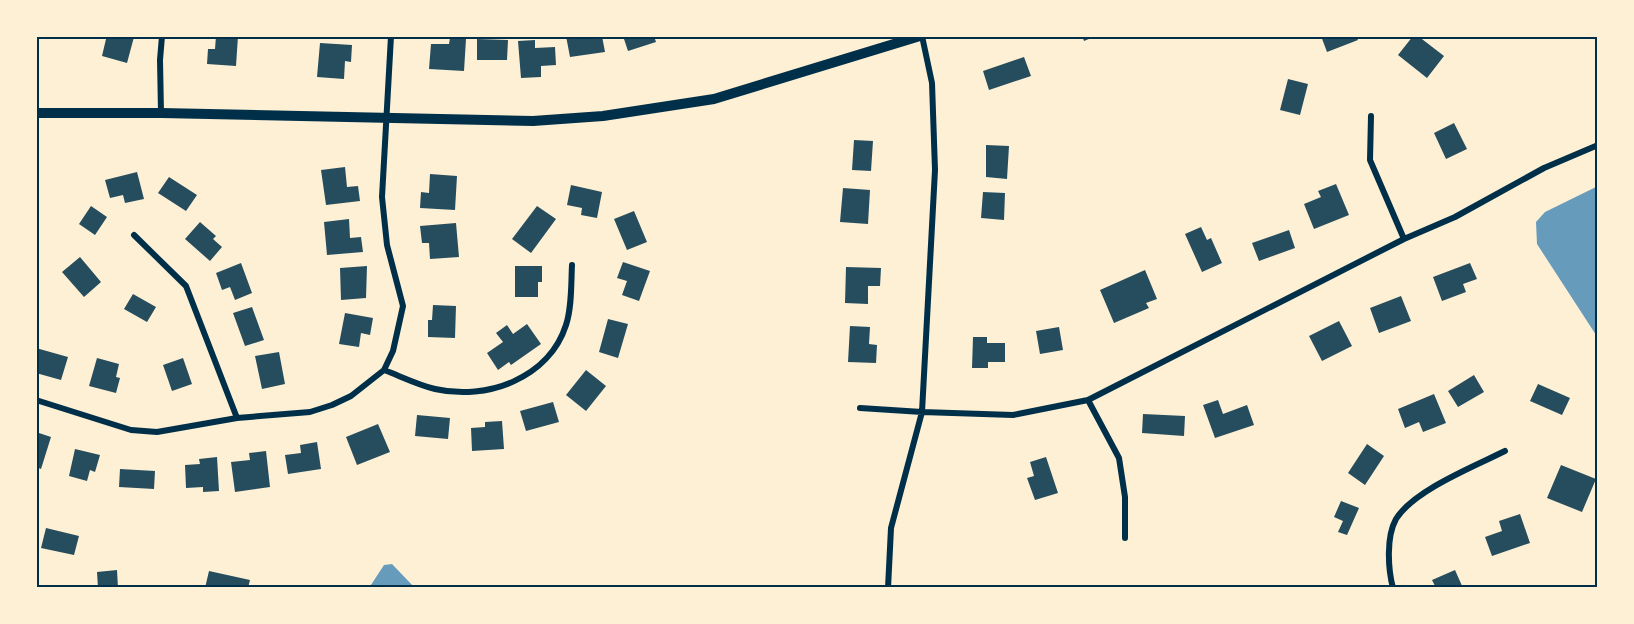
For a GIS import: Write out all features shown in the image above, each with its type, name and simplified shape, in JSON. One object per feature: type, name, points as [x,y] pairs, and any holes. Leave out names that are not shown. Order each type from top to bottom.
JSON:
[{"type":"street","points":[[161,113],[162,36]]},
{"type":"street","points":[[36,400],[131,430],[157,432],[237,418],[310,412],[351,396],[384,370],[393,351],[404,306],[387,245],[382,197],[391,36]]},
{"type":"street","points":[[36,113],[161,113],[533,122],[614,115],[714,99],[921,36],[932,83],[935,170],[922,412],[891,528],[888,588]]},
{"type":"street","points":[[1371,116],[1370,160],[1404,239]]},
{"type":"street","points":[[860,408],[1013,415],[1088,400],[1404,239],[1455,216],[1544,168],[1598,146]]},
{"type":"street","points":[[134,235],[186,286],[237,418]]},
{"type":"street","points":[[384,370],[435,389],[476,392],[504,386],[524,377],[557,348],[567,322],[572,265]]},
{"type":"street","points":[[1088,400],[1119,458],[1125,497],[1125,538]]},
{"type":"street","points":[[1393,588],[1389,573],[1390,545],[1396,520],[1422,493],[1506,451]]},
{"type":"water","points":[[1598,186],[1598,338],[1537,244],[1536,222],[1545,212]]},
{"type":"water","points":[[392,564],[415,588],[369,588],[384,565]]},
{"type":"building","points":[[103,36],[134,37],[127,63],[102,56],[106,39]]},
{"type":"building","points":[[216,36],[238,36],[236,66],[207,64],[208,49],[215,49]]},
{"type":"building","points":[[566,36],[602,36],[605,52],[570,57]]},
{"type":"building","points":[[623,36],[654,36],[656,42],[628,51]]},
{"type":"building","points":[[1082,36],[1096,36],[1084,41]]},
{"type":"building","points":[[1321,36],[1356,36],[1358,40],[1327,52]]},
{"type":"building","points":[[1413,36],[1418,36],[1444,56],[1427,78],[1398,55]]},
{"type":"building","points":[[450,38],[466,39],[464,71],[429,69],[431,44],[449,44]]},
{"type":"building","points":[[477,39],[508,40],[507,60],[477,60]]},
{"type":"building","points":[[535,40],[535,48],[555,47],[556,65],[541,66],[541,77],[521,78],[518,41]]},
{"type":"building","points":[[320,43],[352,45],[351,62],[345,61],[344,79],[317,77]]},
{"type":"building","points":[[1024,57],[1031,76],[989,90],[983,71]]},
{"type":"building","points":[[1288,79],[1308,84],[1300,115],[1280,110]]},
{"type":"building","points":[[1454,123],[1467,149],[1446,159],[1434,133]]},
{"type":"building","points":[[854,140],[873,141],[871,171],[852,170]]},
{"type":"building","points":[[986,145],[1009,146],[1007,179],[986,177]]},
{"type":"building","points":[[345,167],[347,187],[358,186],[360,201],[326,205],[321,170]]},
{"type":"building","points":[[137,172],[144,199],[125,203],[123,195],[110,198],[105,180]]},
{"type":"building","points":[[430,174],[457,176],[455,210],[420,208],[421,192],[429,193]]},
{"type":"building","points":[[169,177],[197,195],[186,211],[158,193]]},
{"type":"building","points":[[1336,184],[1349,215],[1314,229],[1304,204],[1321,197],[1318,191]]},
{"type":"building","points":[[571,185],[602,192],[597,218],[581,215],[582,208],[567,205]]},
{"type":"building","points":[[843,188],[870,190],[868,224],[840,222]]},
{"type":"building","points":[[983,192],[1005,193],[1004,220],[981,218]]},
{"type":"building","points":[[91,206],[107,217],[95,235],[79,224]]},
{"type":"building","points":[[537,206],[556,219],[531,253],[512,239]]},
{"type":"building","points":[[634,211],[647,242],[627,250],[614,219]]},
{"type":"building","points":[[349,219],[350,238],[361,237],[363,252],[327,255],[324,222]]},
{"type":"building","points":[[200,222],[216,236],[213,239],[222,247],[210,261],[185,239]]},
{"type":"building","points":[[456,223],[459,257],[430,259],[429,243],[422,243],[420,226]]},
{"type":"building","points":[[1201,227],[1207,240],[1211,238],[1222,263],[1202,272],[1185,234]]},
{"type":"building","points":[[1289,230],[1295,248],[1259,261],[1252,243]]},
{"type":"building","points":[[80,257],[101,282],[84,297],[62,272]]},
{"type":"building","points":[[623,262],[650,271],[639,301],[622,295],[627,281],[617,278]]},
{"type":"building","points":[[241,263],[252,293],[235,300],[230,287],[222,290],[216,273]]},
{"type":"building","points":[[1470,263],[1477,279],[1463,284],[1466,292],[1442,301],[1433,277]]},
{"type":"building","points":[[367,266],[366,298],[341,300],[340,268]]},
{"type":"building","points":[[515,266],[542,266],[542,282],[538,282],[538,297],[515,297]]},
{"type":"building","points":[[846,267],[881,268],[880,286],[868,286],[868,304],[845,303]]},
{"type":"building","points":[[1145,270],[1157,299],[1146,303],[1149,308],[1114,323],[1100,290]]},
{"type":"building","points":[[133,294],[156,307],[147,322],[124,309]]},
{"type":"building","points":[[1401,296],[1411,321],[1379,333],[1370,308]]},
{"type":"building","points":[[433,305],[456,306],[455,338],[428,337],[428,320],[432,320]]},
{"type":"building","points":[[252,307],[264,340],[245,346],[233,313]]},
{"type":"building","points":[[345,313],[373,318],[370,335],[361,333],[359,347],[339,344]]},
{"type":"building","points":[[608,319],[628,324],[618,358],[599,352]]},
{"type":"building","points":[[1339,321],[1352,346],[1322,361],[1309,336]]},
{"type":"building","points":[[527,324],[541,344],[511,365],[509,362],[498,370],[487,353],[503,342],[496,333],[507,325],[513,334]]},
{"type":"building","points":[[850,326],[870,327],[869,344],[877,345],[876,363],[848,362]]},
{"type":"building","points":[[1059,327],[1063,350],[1040,354],[1036,331]]},
{"type":"building","points":[[973,337],[987,337],[987,343],[1005,343],[1005,362],[988,362],[988,368],[972,368]]},
{"type":"building","points":[[36,348],[68,357],[61,380],[36,373]]},
{"type":"building","points":[[279,352],[285,384],[262,389],[255,356]]},
{"type":"building","points":[[97,358],[119,364],[116,377],[120,378],[116,393],[89,386]]},
{"type":"building","points":[[183,358],[192,384],[172,391],[163,365]]},
{"type":"building","points":[[586,370],[606,386],[586,411],[566,395]]},
{"type":"building","points":[[1474,375],[1484,392],[1458,407],[1448,391]]},
{"type":"building","points":[[1538,384],[1570,398],[1562,415],[1530,401]]},
{"type":"building","points":[[1434,394],[1446,423],[1423,432],[1419,422],[1405,428],[1398,409]]},
{"type":"building","points":[[1218,400],[1223,414],[1247,405],[1254,425],[1215,438],[1203,405]]},
{"type":"building","points":[[553,402],[559,422],[526,431],[520,411]]},
{"type":"building","points":[[1143,414],[1185,416],[1184,436],[1142,433]]},
{"type":"building","points":[[417,415],[450,418],[448,439],[415,436]]},
{"type":"building","points":[[502,421],[504,449],[472,451],[471,428],[485,427],[485,422]]},
{"type":"building","points":[[378,424],[390,452],[357,465],[346,437]]},
{"type":"building","points":[[36,432],[51,437],[41,469],[36,467]]},
{"type":"building","points":[[317,442],[321,469],[288,474],[285,455],[301,453],[300,445]]},
{"type":"building","points":[[1367,444],[1384,456],[1365,485],[1348,473]]},
{"type":"building","points":[[75,449],[100,455],[95,472],[90,470],[87,481],[69,476]]},
{"type":"building","points":[[266,451],[270,487],[235,492],[231,462],[250,460],[249,453]]},
{"type":"building","points":[[217,457],[219,491],[203,492],[203,487],[186,488],[185,465],[200,464],[199,459]]},
{"type":"building","points":[[1046,457],[1058,493],[1035,500],[1027,478],[1034,476],[1030,462]]},
{"type":"building","points":[[1561,465],[1596,479],[1582,512],[1547,498]]},
{"type":"building","points":[[120,469],[155,471],[154,489],[119,487]]},
{"type":"building","points":[[1341,501],[1359,508],[1347,535],[1338,532],[1343,521],[1334,517]]},
{"type":"building","points":[[1520,514],[1530,543],[1492,556],[1485,537],[1502,531],[1499,521]]},
{"type":"building","points":[[46,528],[79,536],[74,555],[41,548]]},
{"type":"building","points":[[117,570],[118,588],[98,588],[97,572]]},
{"type":"building","points":[[1455,570],[1463,588],[1436,588],[1432,580]]},
{"type":"building","points":[[209,571],[250,580],[248,588],[205,588]]}]
